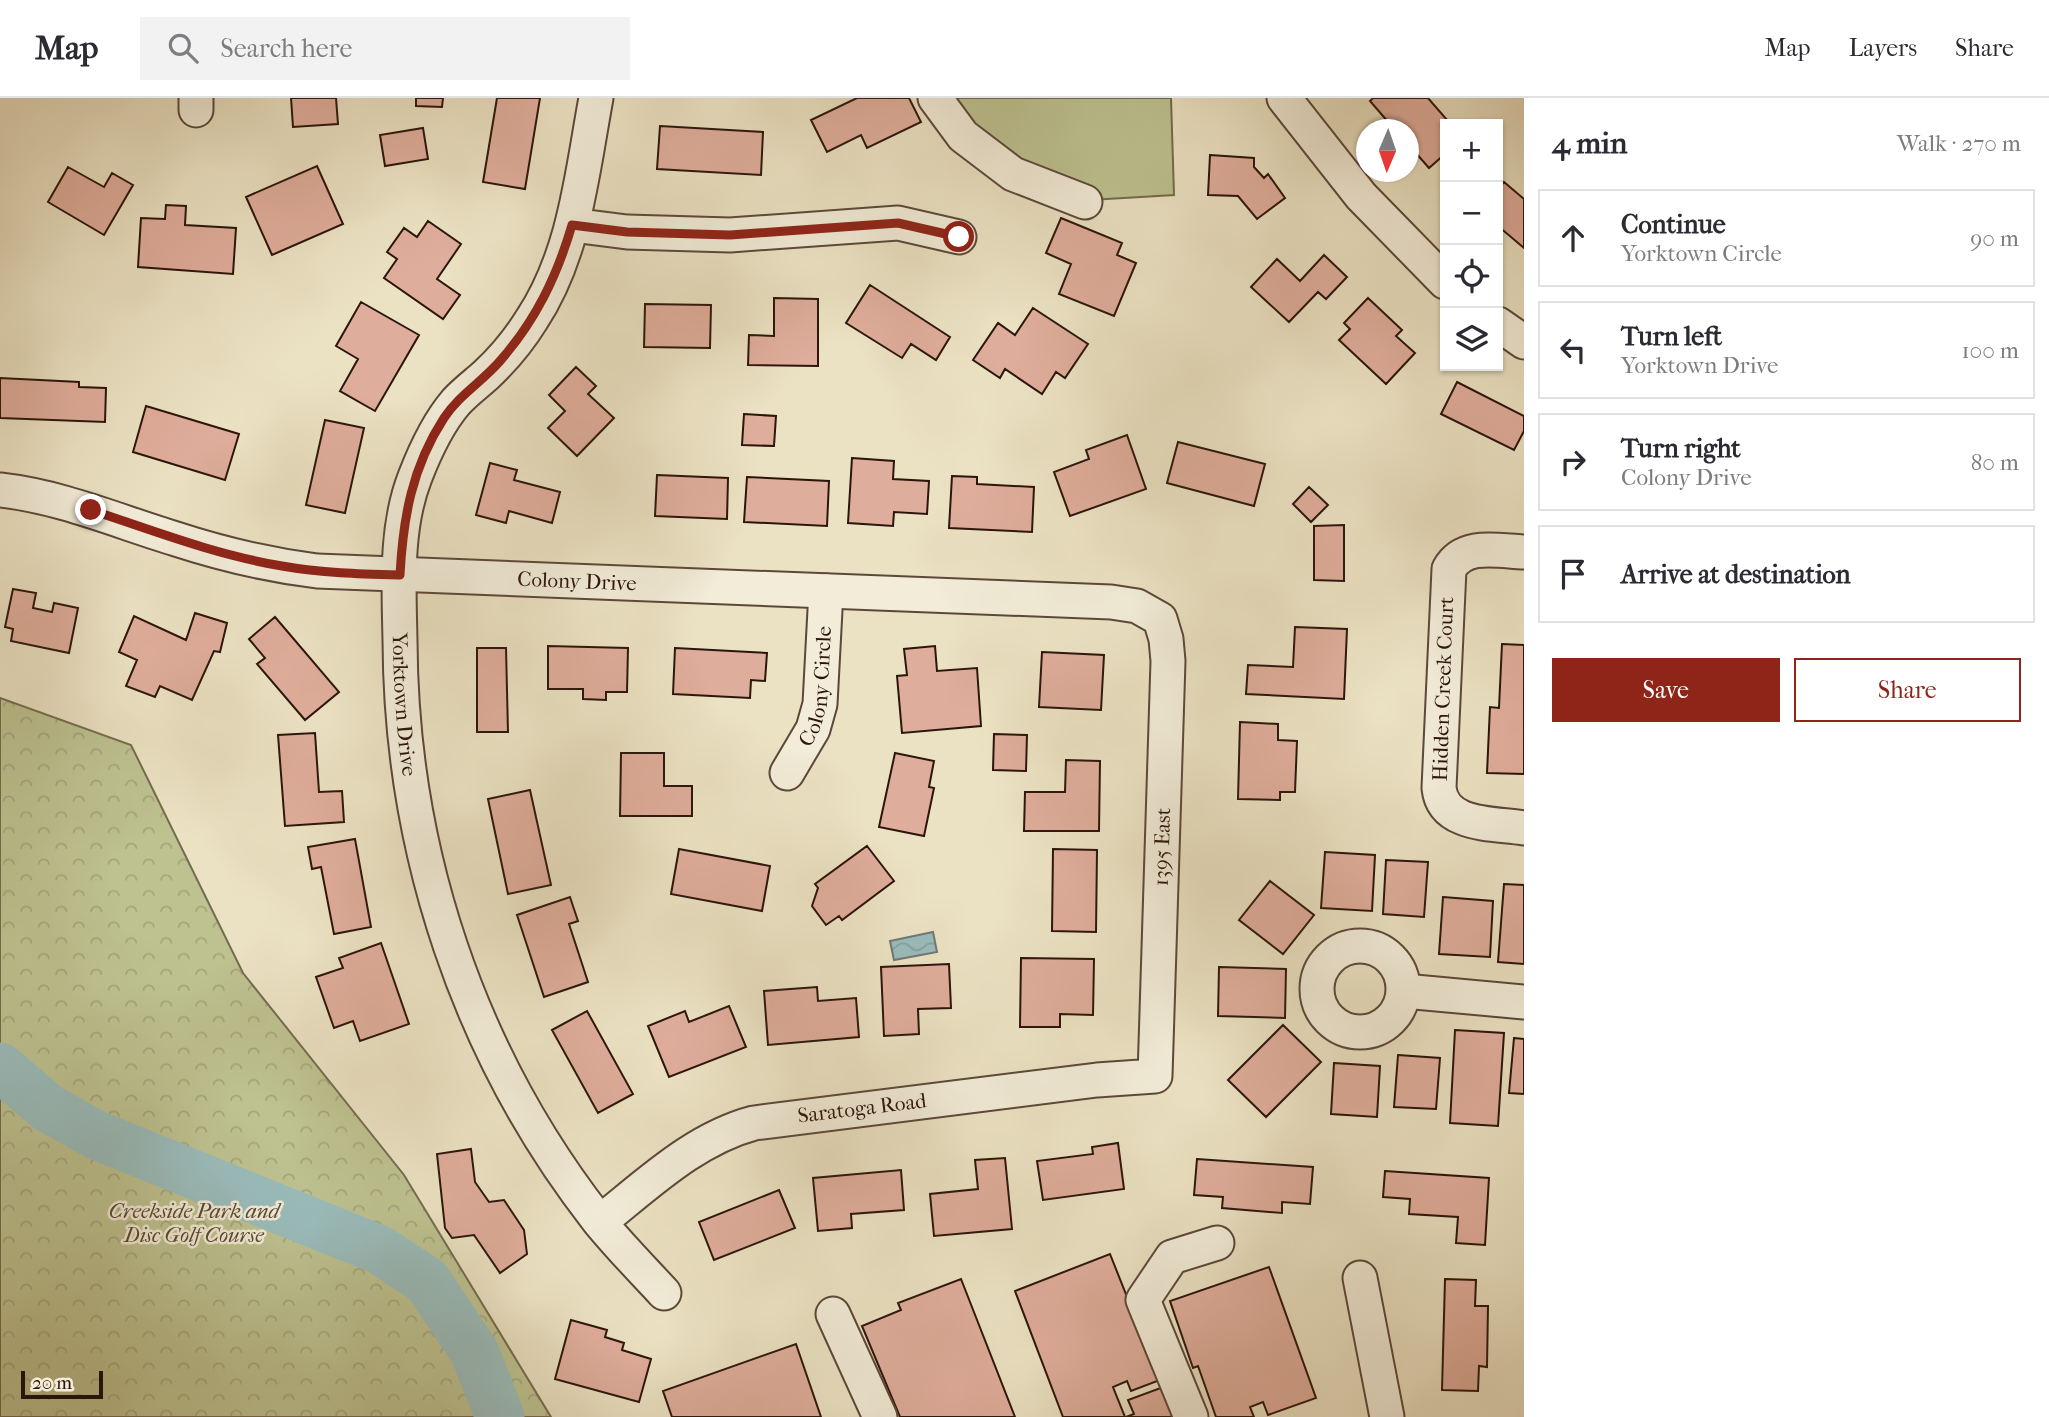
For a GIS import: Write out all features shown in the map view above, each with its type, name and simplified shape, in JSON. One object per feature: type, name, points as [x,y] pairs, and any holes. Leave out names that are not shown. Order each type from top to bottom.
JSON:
[{"type":"street","name":"Yorktown Drive","points":[[596,98],[572,225],[560,264],[531,321],[499,362],[456,402],[422,459],[407,500],[400,575],[400,661],[408,772],[424,855],[466,992],[517,1098],[600,1222],[664,1293]]},
{"type":"street","points":[[935,98],[963,136],[1013,174],[1085,202]]},
{"type":"street","points":[[1284,98],[1361,196],[1440,277]]},
{"type":"street","points":[[572,225],[627,232],[730,235],[898,223],[959,237]]},
{"type":"street","points":[[1503,327],[1524,342]]},
{"type":"street","name":"Colony Drive","points":[[0,490],[91,510],[174,539],[246,559],[317,571],[1125,603],[1150,611],[1160,619]]},
{"type":"street","name":"Hidden Creek Court","points":[[1524,552],[1473,550],[1459,556],[1449,569],[1439,788],[1444,806],[1458,817],[1524,828]]},
{"type":"street","name":"Colony Circle","points":[[787,773],[813,729],[820,704],[827,591]]},
{"type":"street","name":"1395 East","points":[[1154,1076],[1168,661],[1160,619]]},
{"type":"street","points":[[1404,991],[1524,1002]]},
{"type":"street","name":"Saratoga Road","points":[[600,1222],[693,1149],[722,1133],[754,1123],[1097,1080],[1154,1076]]},
{"type":"street","points":[[1191,1417],[1143,1300],[1172,1257],[1217,1242]]},
{"type":"street","points":[[1360,1278],[1387,1417]]},
{"type":"street","points":[[833,1314],[880,1417]]},
{"type":"green space","points":[[939,98],[1171,98],[1174,195],[1090,200],[1012,168]]},
{"type":"green space","name":"Creekside Park and Disc Golf Course","points":[[0,698],[131,745],[243,973],[404,1175],[551,1417],[0,1417]]},
{"type":"water","points":[[933,932],[937,952],[894,960],[890,941]]},
{"type":"building","points":[[291,98],[336,98],[338,124],[293,127]]},
{"type":"building","points":[[416,98],[443,98],[442,107],[416,106]]},
{"type":"building","points":[[497,98],[540,98],[525,189],[483,182]]},
{"type":"building","points":[[857,98],[909,98],[921,122],[867,148],[861,135],[827,152],[811,120]]},
{"type":"building","points":[[1373,98],[1428,98],[1446,119],[1440,119],[1440,158],[1429,168],[1419,157],[1419,119],[1386,119],[1370,101]]},
{"type":"building","points":[[660,126],[763,132],[761,175],[657,169]]},
{"type":"building","points":[[423,128],[428,159],[385,166],[380,135]]},
{"type":"building","points":[[1210,155],[1254,158],[1254,167],[1264,178],[1268,174],[1285,198],[1257,219],[1238,196],[1208,195]]},
{"type":"building","points":[[317,166],[343,224],[272,255],[246,197]]},
{"type":"building","points":[[68,167],[104,187],[112,173],[133,185],[104,235],[48,202]]},
{"type":"building","points":[[1503,183],[1524,199],[1524,248],[1503,230]]},
{"type":"building","points":[[166,205],[186,206],[185,225],[236,228],[233,274],[138,267],[141,218],[165,219]]},
{"type":"building","points":[[1061,218],[1122,243],[1117,255],[1136,263],[1114,316],[1059,294],[1071,264],[1046,253]]},
{"type":"building","points":[[428,221],[461,244],[437,279],[460,295],[443,319],[384,278],[397,259],[387,252],[404,228],[417,237]]},
{"type":"building","points":[[1324,255],[1347,277],[1326,299],[1318,292],[1289,322],[1251,287],[1277,259],[1300,281]]},
{"type":"building","points":[[870,285],[950,337],[936,360],[911,344],[902,358],[846,323]]},
{"type":"building","points":[[774,298],[818,299],[818,366],[748,365],[749,335],[774,336]]},
{"type":"building","points":[[1368,298],[1402,330],[1396,336],[1415,353],[1386,384],[1339,340],[1350,329],[1344,323]]},
{"type":"building","points":[[361,302],[419,335],[375,411],[340,391],[358,359],[336,346]]},
{"type":"building","points":[[645,304],[711,305],[710,348],[644,347]]},
{"type":"building","points":[[1033,308],[1088,344],[1065,378],[1056,372],[1042,394],[1005,369],[1000,378],[973,360],[998,323],[1015,335]]},
{"type":"building","points":[[576,367],[596,386],[588,394],[614,418],[577,456],[548,428],[565,411],[549,395]]},
{"type":"building","points":[[0,378],[79,382],[79,387],[106,388],[105,422],[0,418]]},
{"type":"building","points":[[1457,382],[1524,416],[1524,431],[1514,450],[1441,414]]},
{"type":"building","points":[[146,406],[239,434],[225,480],[133,452]]},
{"type":"building","points":[[744,414],[776,416],[774,446],[742,445]]},
{"type":"building","points":[[325,420],[364,428],[345,513],[306,505]]},
{"type":"building","points":[[1127,435],[1146,489],[1070,516],[1054,472],[1089,459],[1086,450]]},
{"type":"building","points":[[1178,442],[1265,464],[1254,506],[1167,483]]},
{"type":"building","points":[[852,458],[894,461],[893,479],[929,481],[927,514],[894,512],[893,526],[848,523]]},
{"type":"building","points":[[490,463],[517,470],[514,480],[560,492],[552,523],[509,511],[506,523],[476,515]]},
{"type":"building","points":[[657,475],[728,478],[727,519],[655,516]]},
{"type":"building","points":[[952,476],[977,477],[977,484],[1034,487],[1032,532],[949,528]]},
{"type":"building","points":[[747,477],[829,481],[827,526],[744,522]]},
{"type":"building","points":[[1309,487],[1328,505],[1311,522],[1293,504]]},
{"type":"building","points":[[1344,525],[1344,581],[1314,580],[1314,526]]},
{"type":"building","points":[[13,589],[36,593],[33,608],[52,612],[54,603],[78,608],[69,653],[11,641],[13,629],[5,627]]},
{"type":"building","points":[[195,613],[227,623],[220,652],[214,651],[192,700],[160,686],[155,697],[126,686],[137,660],[119,652],[134,616],[186,640]]},
{"type":"building","points":[[275,617],[339,692],[305,720],[257,664],[265,658],[249,639]]},
{"type":"building","points":[[1295,627],[1347,629],[1344,699],[1246,694],[1248,665],[1293,667]]},
{"type":"building","points":[[1502,644],[1524,645],[1524,774],[1487,773],[1490,707],[1499,708]]},
{"type":"building","points":[[548,646],[628,648],[627,692],[606,692],[606,700],[583,699],[583,689],[548,689]]},
{"type":"building","points":[[935,646],[937,671],[977,668],[981,726],[902,733],[897,676],[907,675],[904,649]]},
{"type":"building","points":[[477,648],[506,648],[508,732],[477,732]]},
{"type":"building","points":[[675,648],[767,653],[765,681],[751,680],[750,698],[673,694]]},
{"type":"building","points":[[1042,652],[1104,655],[1101,710],[1039,707]]},
{"type":"building","points":[[1240,722],[1278,724],[1278,740],[1297,741],[1295,792],[1280,792],[1280,800],[1238,799]]},
{"type":"building","points":[[315,733],[319,792],[342,791],[344,822],[285,826],[278,735]]},
{"type":"building","points":[[994,734],[1027,735],[1026,771],[993,770]]},
{"type":"building","points":[[621,753],[664,753],[664,786],[692,786],[692,816],[620,816]]},
{"type":"building","points":[[895,753],[934,761],[929,787],[934,788],[924,836],[879,827]]},
{"type":"building","points":[[1066,760],[1100,761],[1099,831],[1024,831],[1025,792],[1065,792]]},
{"type":"building","points":[[530,790],[551,885],[508,894],[488,799]]},
{"type":"building","points":[[355,839],[371,927],[334,934],[321,867],[312,869],[308,847]]},
{"type":"building","points":[[867,846],[894,881],[842,920],[839,916],[826,925],[812,906],[818,888],[815,884]]},
{"type":"building","points":[[679,849],[770,866],[762,911],[671,894]]},
{"type":"building","points":[[1053,849],[1097,850],[1096,932],[1052,931]]},
{"type":"building","points":[[1325,852],[1375,855],[1372,911],[1321,908]]},
{"type":"building","points":[[1386,860],[1428,862],[1424,917],[1383,914]]},
{"type":"building","points":[[1270,881],[1314,915],[1283,954],[1239,920]]},
{"type":"building","points":[[1504,884],[1524,885],[1524,964],[1498,962]]},
{"type":"building","points":[[570,897],[578,921],[569,924],[588,982],[544,997],[517,915]]},
{"type":"building","points":[[1443,897],[1493,901],[1490,957],[1439,954]]},
{"type":"building","points":[[381,943],[409,1024],[360,1041],[353,1021],[334,1028],[316,977],[343,968],[339,958]]},
{"type":"building","points":[[1021,958],[1094,959],[1093,1015],[1060,1014],[1060,1027],[1020,1027]]},
{"type":"building","points":[[949,964],[951,1008],[918,1009],[919,1034],[884,1036],[881,967]]},
{"type":"building","points":[[1219,967],[1286,969],[1285,1018],[1218,1016]]},
{"type":"building","points":[[817,987],[818,1001],[856,998],[859,1037],[768,1045],[764,991]]},
{"type":"building","points":[[729,1006],[746,1047],[669,1077],[648,1026],[685,1011],[689,1022]]},
{"type":"building","points":[[587,1011],[633,1094],[598,1113],[552,1030]]},
{"type":"building","points":[[1283,1025],[1321,1062],[1266,1117],[1228,1080]]},
{"type":"building","points":[[1455,1030],[1504,1033],[1498,1126],[1450,1123]]},
{"type":"building","points":[[1514,1038],[1524,1039],[1524,1094],[1509,1093]]},
{"type":"building","points":[[1398,1055],[1440,1058],[1436,1109],[1394,1107]]},
{"type":"building","points":[[1334,1063],[1380,1066],[1377,1117],[1331,1114]]},
{"type":"building","points":[[1118,1143],[1124,1189],[1043,1200],[1037,1161],[1093,1154],[1092,1147]]},
{"type":"building","points":[[471,1149],[475,1182],[489,1202],[504,1200],[524,1230],[527,1254],[500,1273],[474,1235],[452,1238],[445,1228],[437,1154]]},
{"type":"building","points":[[1005,1158],[1012,1229],[934,1236],[930,1194],[978,1189],[975,1160]]},
{"type":"building","points":[[1197,1159],[1313,1167],[1310,1204],[1282,1202],[1282,1213],[1222,1208],[1223,1197],[1194,1195]]},
{"type":"building","points":[[901,1170],[904,1210],[851,1214],[852,1228],[818,1231],[813,1178]]},
{"type":"building","points":[[1385,1171],[1489,1178],[1485,1245],[1456,1243],[1458,1217],[1409,1214],[1410,1199],[1383,1197]]},
{"type":"building","points":[[779,1190],[795,1228],[714,1260],[699,1222]]},
{"type":"building","points":[[1110,1254],[1160,1380],[1131,1391],[1127,1381],[1113,1387],[1125,1417],[1063,1417],[1015,1291]]},
{"type":"building","points":[[1269,1267],[1316,1398],[1268,1415],[1263,1402],[1250,1407],[1254,1417],[1216,1417],[1198,1366],[1193,1368],[1170,1301]]},
{"type":"building","points":[[961,1279],[1015,1417],[900,1417],[862,1326],[901,1310],[898,1303]]},
{"type":"building","points":[[1445,1279],[1476,1280],[1475,1306],[1488,1306],[1487,1367],[1479,1366],[1478,1391],[1442,1390]]},
{"type":"building","points":[[571,1320],[607,1330],[605,1337],[624,1343],[622,1350],[651,1359],[639,1402],[555,1379]]},
{"type":"building","points":[[796,1344],[821,1417],[672,1417],[663,1391]]},
{"type":"building","points":[[1166,1386],[1178,1417],[1126,1417],[1134,1414],[1128,1400]]},
{"type":"waterway","points":[[0,1067],[48,1108],[96,1135],[380,1250],[427,1281],[475,1353],[500,1417]]},
{"type":"route","points":[[91,510],[174,539],[246,559],[317,571],[400,575],[407,500],[422,459],[456,402],[499,362],[531,321],[560,264],[572,225],[627,232],[730,235],[898,223],[959,237]]}]
